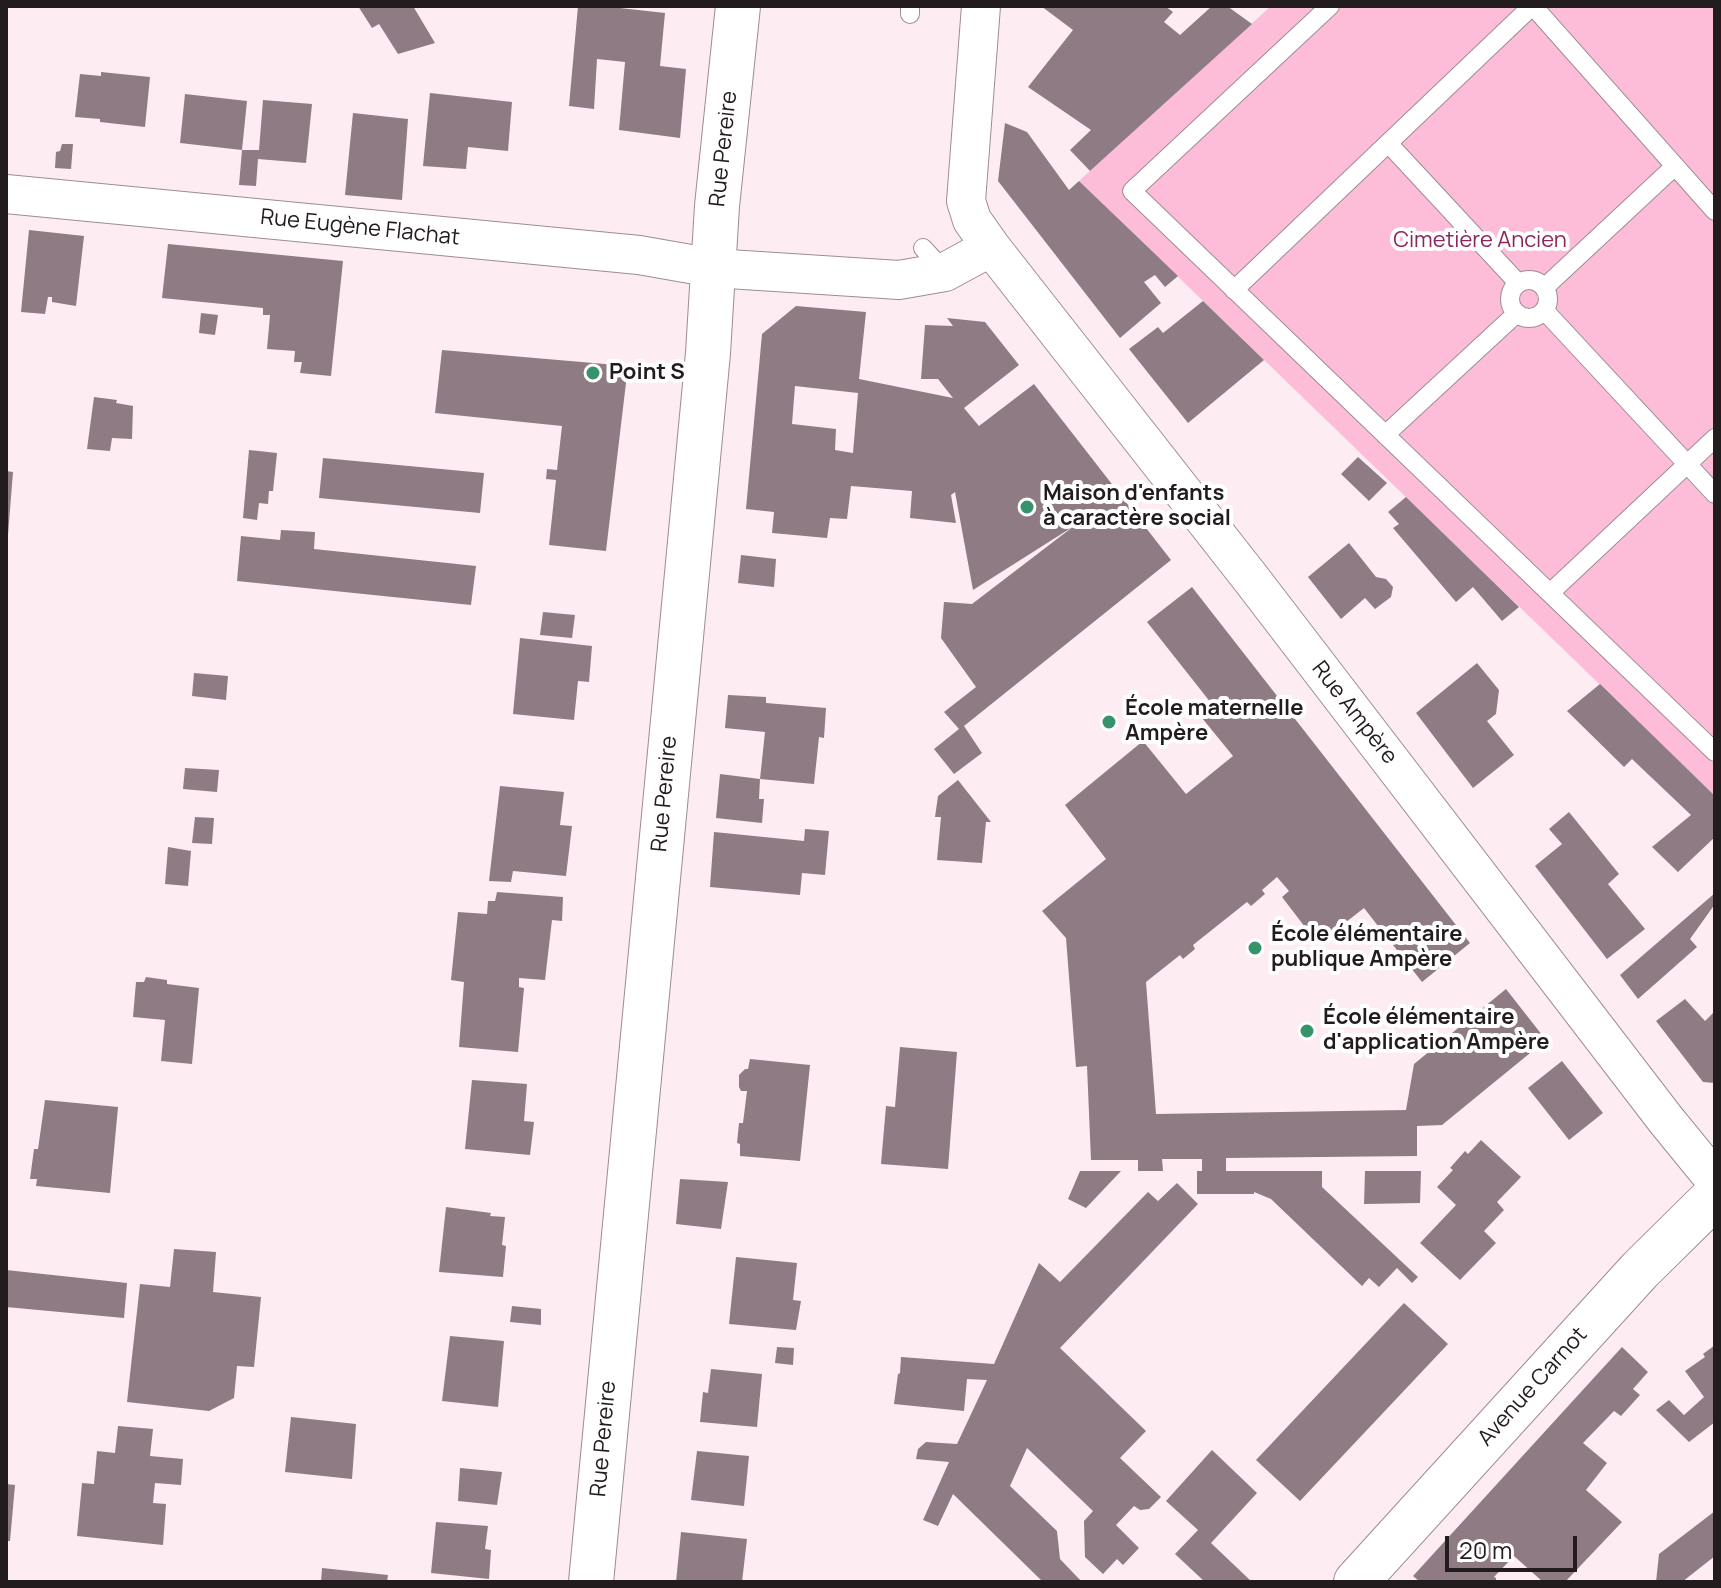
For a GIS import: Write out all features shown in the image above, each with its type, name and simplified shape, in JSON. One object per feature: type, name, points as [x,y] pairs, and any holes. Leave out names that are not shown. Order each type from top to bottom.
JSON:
[{"type":"street","name":"Rue Pereire","points":[[591,1582],[738,6]]},
{"type":"street","name":"Rue Ampère","points":[[981,6],[966,201],[972,220],[1715,1180]]},
{"type":"street","name":"Rue Eugène Flachat","points":[[6,194],[639,255],[713,268],[899,280],[934,260],[991,247]]},
{"type":"street","name":"Avenue Carnot","points":[[1356,1582],[1640,1270],[1715,1196]]},
{"type":"lane","points":[[1330,6],[1132,191],[1715,752]]},
{"type":"lane","points":[[1234,290],[1532,6],[1715,211]]},
{"type":"lane","points":[[1388,143],[1518,283]]},
{"type":"lane","points":[[1544,288],[1675,166]]},
{"type":"lane","points":[[1537,281],[1544,288],[1548,295],[1544,310],[1531,317],[1517,313],[1510,298],[1518,283],[1537,281]]},
{"type":"lane","points":[[1544,310],[1715,494]]},
{"type":"lane","points":[[1385,435],[1517,313]]},
{"type":"lane","points":[[1550,593],[1715,438]]},
{"type":"green space","name":"Cimetière Ancien","points":[[1271,6],[1715,6],[1715,796],[1079,181]]},
{"type":"building","points":[[358,6],[413,6],[435,43],[398,54],[379,24],[372,28]]},
{"type":"building","points":[[578,6],[665,13],[660,66],[686,69],[680,138],[619,130],[625,62],[597,59],[594,109],[569,106]]},
{"type":"building","points":[[1041,6],[1165,6],[1173,12],[1164,22],[1180,35],[1212,6],[1227,6],[1252,24],[1090,171],[1070,150],[1091,130],[1028,87],[1073,30]]},
{"type":"building","points":[[101,72],[150,77],[145,127],[75,117],[80,74],[101,76]]},
{"type":"building","points":[[430,93],[512,102],[508,151],[468,147],[466,169],[423,166]]},
{"type":"building","points":[[185,94],[247,101],[242,150],[180,143]]},
{"type":"building","points":[[263,100],[312,104],[306,163],[258,159],[256,186],[239,185],[242,150],[259,150]]},
{"type":"building","points":[[353,113],[408,119],[402,200],[345,195]]},
{"type":"building","points":[[1005,123],[1027,132],[1069,190],[1079,181],[1178,276],[1165,287],[1155,275],[1144,282],[1161,303],[1120,338],[998,181]]},
{"type":"building","points":[[62,144],[73,144],[71,169],[55,168],[56,152],[60,151]]},
{"type":"building","points":[[29,230],[84,236],[76,306],[52,302],[52,297],[48,297],[45,314],[21,312]]},
{"type":"building","points":[[168,244],[343,261],[331,376],[300,373],[302,362],[294,362],[295,351],[267,349],[270,315],[263,315],[263,308],[162,298]]},
{"type":"building","points":[[1203,301],[1264,360],[1188,423],[1129,349],[1158,327],[1163,333]]},
{"type":"building","points":[[796,306],[866,312],[859,379],[953,398],[938,379],[921,379],[925,325],[953,326],[947,318],[985,322],[1019,365],[964,408],[979,426],[1034,384],[1171,560],[964,726],[982,753],[954,774],[934,749],[959,729],[944,712],[976,687],[941,638],[944,602],[972,604],[1074,526],[973,590],[955,492],[951,495],[956,523],[910,518],[912,491],[851,486],[847,519],[830,518],[827,538],[772,533],[774,512],[746,509],[762,334]],"holes":[[[795,386],[858,393],[853,453],[835,450],[836,429],[792,424]]]},
{"type":"building","points":[[201,313],[218,315],[215,335],[199,333]]},
{"type":"building","points":[[442,350],[628,366],[606,551],[549,545],[556,480],[546,479],[547,469],[557,470],[562,426],[435,413]]},
{"type":"building","points":[[94,397],[133,406],[132,439],[112,438],[110,451],[87,449]]},
{"type":"building","points":[[249,450],[277,453],[273,491],[269,491],[268,504],[259,503],[257,520],[243,518]]},
{"type":"building","points":[[1358,457],[1387,483],[1369,501],[1341,474]]},
{"type":"building","points":[[323,458],[484,473],[480,513],[319,498]]},
{"type":"building","points":[[6,471],[13,472],[8,535],[6,535]]},
{"type":"building","points":[[1406,497],[1519,607],[1502,621],[1473,587],[1456,602],[1393,528],[1399,524],[1388,512]]},
{"type":"building","points":[[281,530],[315,532],[314,549],[476,566],[471,605],[237,581],[241,536],[280,540]]},
{"type":"building","points":[[1349,543],[1376,577],[1386,579],[1393,587],[1391,597],[1375,609],[1365,598],[1341,619],[1308,577]]},
{"type":"building","points":[[741,555],[776,559],[774,587],[738,583]]},
{"type":"building","points":[[1192,587],[1470,943],[1422,982],[1364,908],[1318,944],[1282,897],[1289,891],[1277,877],[1262,890],[1265,894],[1251,906],[1247,902],[1193,945],[1195,949],[1183,959],[1180,955],[1146,982],[1156,1114],[1406,1110],[1414,1064],[1506,989],[1546,1040],[1442,1125],[1417,1126],[1417,1156],[1226,1158],[1226,1171],[1322,1171],[1322,1187],[1418,1277],[1412,1283],[1397,1268],[1379,1287],[1369,1278],[1362,1286],[1271,1199],[1254,1192],[1197,1194],[1197,1171],[1202,1171],[1202,1159],[1162,1159],[1163,1171],[1138,1171],[1138,1160],[1091,1160],[1087,1066],[1076,1067],[1066,938],[1042,911],[1106,859],[1065,805],[1143,741],[1186,794],[1233,756],[1202,718],[1215,708],[1147,622]]},
{"type":"building","points":[[543,612],[575,615],[572,638],[540,635]]},
{"type":"building","points":[[520,638],[592,646],[589,682],[578,681],[574,720],[513,714]]},
{"type":"building","points":[[1477,663],[1499,690],[1496,714],[1487,721],[1514,755],[1473,788],[1416,713]]},
{"type":"building","points":[[194,673],[228,676],[226,700],[192,696]]},
{"type":"building","points":[[1600,684],[1715,796],[1715,837],[1678,872],[1652,847],[1691,815],[1632,759],[1624,767],[1567,711]]},
{"type":"building","points":[[728,695],[766,697],[766,703],[826,708],[824,738],[819,737],[814,784],[760,779],[765,732],[725,728]]},
{"type":"building","points":[[185,768],[219,770],[217,792],[183,789]]},
{"type":"building","points":[[720,774],[760,779],[759,799],[764,799],[762,823],[716,818]]},
{"type":"building","points":[[958,780],[991,822],[986,822],[982,863],[937,860],[941,817],[935,817],[938,796]]},
{"type":"building","points":[[500,786],[564,792],[560,825],[572,826],[566,876],[513,871],[511,882],[489,881]]},
{"type":"building","points":[[1569,812],[1619,874],[1608,884],[1645,929],[1607,959],[1535,866],[1562,844],[1549,829]]},
{"type":"building","points":[[195,817],[214,818],[212,844],[192,843]]},
{"type":"building","points":[[805,829],[829,831],[825,875],[802,873],[800,895],[710,887],[714,832],[804,841]]},
{"type":"building","points":[[168,847],[191,851],[188,886],[165,884]]},
{"type":"building","points":[[497,892],[563,897],[562,921],[552,920],[545,980],[519,978],[519,987],[524,988],[518,1052],[459,1047],[464,982],[451,980],[458,912],[487,914],[488,901],[495,901]]},
{"type":"building","points":[[1715,893],[1715,904],[1690,939],[1697,947],[1638,999],[1620,975]]},
{"type":"building","points":[[146,977],[167,980],[167,984],[199,988],[192,1064],[161,1061],[165,1020],[133,1017],[136,982],[144,982]]},
{"type":"building","points":[[1685,999],[1705,1021],[1715,1011],[1715,1083],[1703,1082],[1656,1021]]},
{"type":"building","points":[[900,1047],[957,1052],[948,1169],[881,1164],[886,1106],[895,1107]]},
{"type":"building","points":[[750,1059],[810,1065],[800,1161],[740,1156],[740,1144],[737,1143],[739,1123],[743,1123],[747,1091],[741,1091],[739,1087],[739,1075],[748,1069]]},
{"type":"building","points":[[1562,1061],[1603,1113],[1569,1140],[1528,1088]]},
{"type":"building","points":[[472,1080],[527,1084],[524,1121],[534,1122],[530,1155],[465,1149]]},
{"type":"building","points":[[45,1100],[118,1107],[110,1193],[36,1186],[37,1179],[30,1179]]},
{"type":"building","points":[[1481,1140],[1521,1177],[1497,1202],[1504,1210],[1484,1231],[1496,1243],[1460,1280],[1420,1243],[1456,1205],[1437,1187],[1465,1151],[1468,1154]]},
{"type":"building","points":[[1080,1171],[1121,1171],[1086,1208],[1068,1199]]},
{"type":"building","points":[[1365,1171],[1421,1171],[1420,1203],[1364,1204]]},
{"type":"building","points":[[680,1179],[728,1182],[721,1229],[676,1224]]},
{"type":"building","points":[[1177,1183],[1198,1204],[1060,1348],[1146,1431],[1120,1458],[1161,1497],[1149,1509],[1140,1510],[1134,1506],[1116,1525],[1139,1548],[1123,1565],[1117,1559],[1103,1574],[1085,1557],[1084,1521],[1093,1511],[1027,1448],[1010,1486],[1057,1531],[1060,1559],[1082,1582],[1043,1582],[953,1494],[938,1526],[923,1520],[949,1462],[916,1459],[918,1449],[926,1442],[957,1444],[987,1380],[967,1379],[964,1411],[894,1404],[901,1357],[994,1364],[1039,1263],[1060,1282],[1148,1192],[1158,1201]]},
{"type":"building","points":[[446,1207],[505,1217],[503,1277],[439,1272]]},
{"type":"building","points":[[174,1249],[216,1252],[213,1292],[261,1297],[254,1367],[237,1366],[234,1398],[209,1411],[127,1402],[140,1284],[170,1287]]},
{"type":"building","points":[[736,1257],[797,1263],[793,1300],[801,1301],[796,1330],[729,1324]]},
{"type":"building","points":[[6,1270],[127,1283],[124,1318],[6,1307]]},
{"type":"building","points":[[1404,1303],[1448,1344],[1300,1501],[1256,1460]]},
{"type":"building","points":[[512,1306],[541,1309],[541,1325],[510,1322]]},
{"type":"building","points":[[450,1336],[504,1341],[498,1407],[442,1401]]},
{"type":"building","points":[[1715,1345],[1715,1422],[1689,1442],[1656,1410],[1669,1400],[1684,1415],[1704,1397],[1685,1371],[1705,1357],[1703,1354]]},
{"type":"building","points":[[777,1347],[794,1348],[793,1365],[775,1363]]},
{"type":"building","points":[[1622,1347],[1648,1372],[1633,1389],[1640,1395],[1621,1416],[1614,1411],[1583,1443],[1607,1463],[1586,1490],[1622,1522],[1565,1582],[1543,1582],[1514,1556],[1494,1577],[1496,1582],[1420,1582],[1413,1576]]},
{"type":"building","points":[[711,1369],[762,1374],[757,1427],[700,1422],[703,1392],[708,1393]]},
{"type":"building","points":[[291,1417],[356,1424],[352,1479],[285,1472]]},
{"type":"building","points":[[118,1426],[153,1429],[150,1456],[183,1459],[181,1485],[155,1483],[153,1503],[166,1504],[163,1545],[77,1536],[82,1483],[94,1484],[97,1451],[115,1453]]},
{"type":"building","points":[[1212,1450],[1257,1493],[1211,1543],[1252,1582],[1205,1582],[1175,1554],[1198,1530],[1166,1501]]},
{"type":"building","points":[[697,1451],[749,1456],[744,1506],[691,1500]]},
{"type":"building","points":[[460,1468],[502,1472],[497,1505],[458,1501]]},
{"type":"building","points":[[6,1484],[15,1485],[10,1541],[6,1541]]},
{"type":"building","points":[[1715,1511],[1715,1556],[1682,1582],[1656,1582],[1659,1554]]},
{"type":"building","points":[[436,1522],[488,1526],[485,1549],[491,1550],[489,1579],[431,1573]]},
{"type":"building","points":[[681,1532],[747,1539],[742,1582],[676,1582]]},
{"type":"building","points":[[322,1568],[388,1575],[387,1582],[321,1582]]},
{"type":"place","name":"Point S","points":[[593,373]]},
{"type":"place","name":"Maison d'enfants à caractère social","points":[[1027,507]]},
{"type":"place","name":"École maternelle Ampère","points":[[1109,722]]},
{"type":"place","name":"École élémentaire publique Ampère","points":[[1255,948]]},
{"type":"place","name":"École élémentaire d'application Ampère","points":[[1307,1031]]}]
